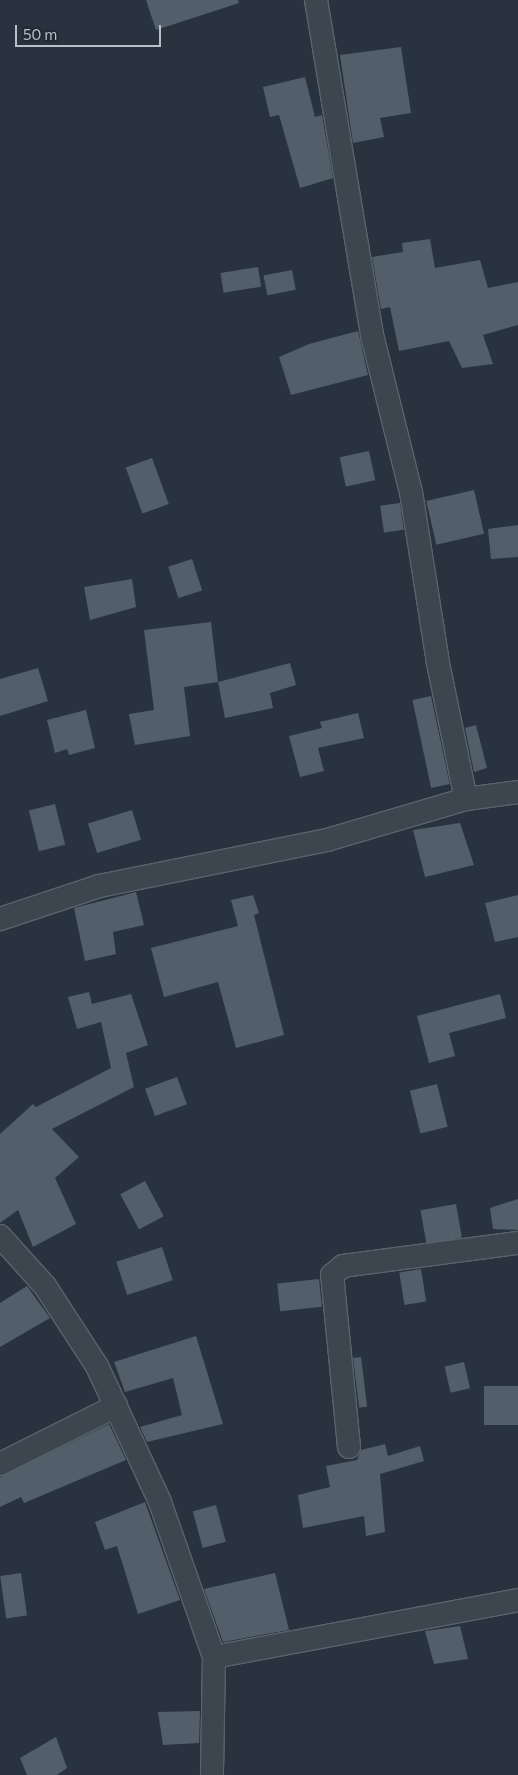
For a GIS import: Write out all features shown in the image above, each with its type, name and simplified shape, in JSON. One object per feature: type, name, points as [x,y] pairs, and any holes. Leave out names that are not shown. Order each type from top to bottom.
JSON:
[{"type":"street","points":[[316,0],[373,339],[411,492],[438,663],[466,799]]},
{"type":"street","points":[[0,919],[99,886],[328,840],[466,799],[518,792]]},
{"type":"street","points":[[0,1236],[45,1286],[97,1366],[160,1502],[214,1656],[212,1775]]},
{"type":"street","points":[[349,1447],[332,1275],[343,1266],[518,1243]]},
{"type":"street","points":[[0,1464],[116,1406]]},
{"type":"street","points":[[214,1656],[518,1600]]},
{"type":"building","points":[[146,0],[238,0],[239,3],[156,30]]},
{"type":"building","points":[[401,47],[411,113],[380,118],[384,137],[353,143],[340,55]]},
{"type":"building","points":[[305,77],[315,117],[322,115],[333,178],[300,188],[279,115],[270,117],[263,87]]},
{"type":"building","points":[[430,239],[435,268],[480,260],[488,288],[518,282],[518,325],[483,335],[493,364],[462,368],[449,341],[399,351],[390,307],[381,309],[372,257],[403,252],[402,243]]},
{"type":"building","points":[[258,267],[261,287],[224,293],[220,273]]},
{"type":"building","points":[[292,270],[296,290],[267,295],[264,276]]},
{"type":"building","points":[[358,331],[368,375],[291,395],[279,357],[309,344]]},
{"type":"building","points":[[369,451],[375,480],[346,487],[340,457]]},
{"type":"building","points":[[152,458],[169,504],[142,514],[126,468]]},
{"type":"building","points":[[474,490],[484,534],[436,545],[426,501]]},
{"type":"building","points":[[400,503],[404,530],[384,533],[380,506]]},
{"type":"building","points":[[518,525],[518,557],[491,559],[488,529]]},
{"type":"building","points":[[192,559],[202,590],[178,598],[168,567]]},
{"type":"building","points":[[132,579],[136,607],[90,620],[84,587]]},
{"type":"building","points":[[211,622],[218,682],[184,687],[190,736],[135,745],[129,714],[154,710],[144,630]]},
{"type":"building","points":[[290,663],[296,685],[270,693],[273,708],[225,718],[218,682]]},
{"type":"building","points":[[38,668],[48,701],[0,716],[0,679]]},
{"type":"building","points":[[431,696],[450,784],[431,788],[412,700]]},
{"type":"building","points":[[86,710],[95,748],[69,755],[67,749],[55,753],[47,720]]},
{"type":"building","points":[[358,713],[364,738],[318,748],[324,771],[300,777],[289,736],[322,728],[320,722]]},
{"type":"building","points":[[476,725],[487,768],[474,772],[465,728]]},
{"type":"building","points":[[55,804],[65,845],[39,851],[29,811]]},
{"type":"building","points":[[132,810],[141,840],[97,853],[88,823]]},
{"type":"building","points":[[460,823],[474,865],[425,877],[413,830]]},
{"type":"building","points":[[136,892],[144,925],[113,932],[116,954],[85,961],[74,908]]},
{"type":"building","points":[[253,895],[259,913],[254,915],[284,1035],[236,1048],[218,982],[164,997],[151,948],[238,926],[231,900]]},
{"type":"building","points":[[518,895],[518,937],[495,942],[485,903]]},
{"type":"building","points":[[89,992],[92,1004],[131,994],[148,1045],[126,1053],[134,1087],[52,1129],[79,1157],[55,1178],[76,1224],[33,1247],[18,1210],[0,1223],[0,1134],[33,1104],[36,1107],[111,1068],[101,1022],[77,1029],[68,997]]},
{"type":"building","points":[[500,994],[506,1018],[449,1033],[455,1056],[429,1063],[417,1016]]},
{"type":"building","points":[[177,1077],[187,1104],[155,1116],[145,1089]]},
{"type":"building","points":[[437,1084],[448,1127],[420,1133],[410,1091]]},
{"type":"building","points":[[145,1181],[164,1216],[139,1229],[120,1194]]},
{"type":"building","points":[[518,1199],[518,1230],[493,1229],[490,1208]]},
{"type":"building","points":[[456,1204],[462,1237],[426,1244],[421,1210]]},
{"type":"building","points":[[162,1247],[173,1280],[127,1295],[116,1262]]},
{"type":"building","points":[[421,1269],[426,1302],[404,1305],[399,1272]]},
{"type":"building","points":[[319,1279],[322,1307],[280,1311],[277,1283]]},
{"type":"building","points":[[27,1286],[50,1318],[0,1347],[0,1303]]},
{"type":"building","points":[[196,1336],[223,1424],[147,1442],[140,1427],[182,1415],[173,1378],[125,1392],[114,1362]]},
{"type":"building","points":[[361,1357],[367,1407],[359,1408],[353,1358]]},
{"type":"building","points":[[464,1362],[470,1388],[451,1393],[445,1366]]},
{"type":"building","points":[[484,1386],[518,1386],[518,1425],[484,1425]]},
{"type":"building","points":[[109,1424],[126,1460],[24,1503],[21,1497],[0,1507],[0,1477]]},
{"type":"building","points":[[385,1444],[388,1456],[420,1446],[424,1461],[380,1474],[385,1532],[366,1536],[364,1516],[303,1528],[298,1495],[330,1487],[326,1466],[357,1460],[361,1450]]},
{"type":"building","points":[[145,1502],[180,1600],[138,1614],[117,1546],[105,1550],[95,1522]]},
{"type":"building","points":[[216,1505],[226,1542],[203,1548],[193,1511]]},
{"type":"building","points":[[21,1573],[27,1616],[6,1619],[0,1576]]},
{"type":"building","points":[[275,1573],[289,1630],[223,1642],[204,1589]]},
{"type":"building","points":[[460,1626],[468,1659],[434,1664],[425,1631]]},
{"type":"building","points":[[200,1711],[199,1743],[163,1745],[158,1712]]},
{"type":"building","points":[[56,1737],[67,1768],[57,1775],[27,1775],[20,1758]]}]
